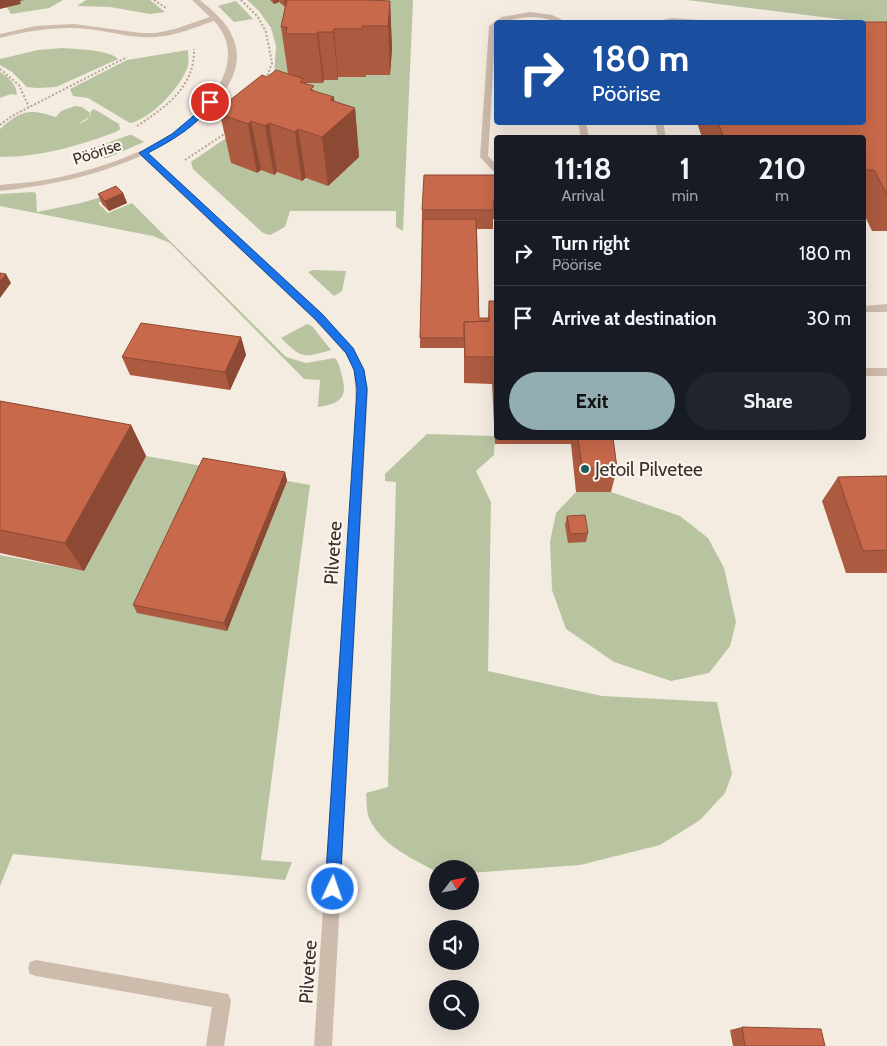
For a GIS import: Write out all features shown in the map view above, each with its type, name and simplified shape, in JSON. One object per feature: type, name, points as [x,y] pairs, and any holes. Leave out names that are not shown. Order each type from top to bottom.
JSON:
[{"type":"street","name":"Pöörise","points":[[0,188],[54,181],[91,172],[143,153],[175,136],[201,114],[220,91],[227,77],[233,56],[230,38],[215,18],[196,0]]},
{"type":"street","points":[[501,20],[505,17],[521,14],[557,20]]},
{"type":"street","points":[[0,36],[16,32],[71,26],[97,27],[139,35],[157,35],[215,18]]},
{"type":"street","points":[[494,26],[484,157],[494,167]]},
{"type":"street","name":"Pilvetee","points":[[143,153],[319,317],[350,351],[359,370],[362,389],[362,409],[323,1046]]},
{"type":"street","points":[[866,309],[887,308]]},
{"type":"street","points":[[866,372],[887,372]]},
{"type":"street","points":[[36,968],[222,1000],[215,1046]]},
{"type":"path","points":[[133,129],[162,108],[183,87],[194,65],[194,46]]},
{"type":"path","points":[[0,125],[12,116],[132,55]]},
{"type":"path","points":[[0,69],[13,77],[18,83],[29,107]]},
{"type":"green space","points":[[63,0],[49,8],[11,14],[7,7],[21,4],[19,1]]},
{"type":"green space","points":[[86,0],[150,0],[165,12],[150,14],[110,7],[77,6]]},
{"type":"green space","points":[[247,0],[270,0],[274,4],[279,2],[285,7],[309,0],[413,0],[403,231],[396,227],[396,211],[290,211],[285,227],[270,235],[263,233],[193,169],[191,162],[229,136],[274,76],[276,46],[271,28],[259,11]],"holes":[[[392,49],[390,75],[338,77],[338,80],[324,80],[294,75]],[[359,157],[302,181],[277,172],[274,175],[261,170],[257,173],[231,163]]]},
{"type":"green space","points":[[687,0],[887,0],[887,25],[866,22],[866,20],[847,20]]},
{"type":"green space","points":[[236,1],[253,19],[234,22],[218,6]]},
{"type":"green space","points":[[63,48],[101,52],[118,59],[56,87],[37,88],[27,87],[12,72],[0,65],[0,59],[38,50]]},
{"type":"green space","points":[[188,50],[188,66],[172,92],[156,109],[130,123],[88,98],[73,96],[70,89],[127,60]]},
{"type":"green space","points":[[0,72],[12,82],[17,95],[11,94],[0,98]]},
{"type":"green space","points":[[75,106],[82,107],[90,113],[89,117],[94,109],[119,124],[120,129],[102,137],[59,150],[30,155],[0,157],[0,129],[14,118],[20,114],[32,112],[56,117],[61,111]]},
{"type":"green space","points":[[129,135],[144,142],[107,158],[102,158],[94,148]]},
{"type":"green space","points":[[34,192],[36,194],[37,212],[81,203],[115,193],[117,194],[98,203],[108,213],[132,203],[286,357],[306,363],[335,358],[338,362],[344,384],[343,395],[337,402],[318,407],[320,380],[304,379],[170,243],[153,236],[0,206],[0,194]]},
{"type":"green space","points":[[313,270],[346,271],[342,291],[334,296],[308,272]]},
{"type":"green space","points":[[307,324],[312,326],[331,350],[303,355],[294,350],[281,338]]},
{"type":"green space","points":[[427,434],[494,436],[494,455],[476,471],[491,502],[488,671],[602,696],[717,702],[732,774],[725,793],[700,820],[660,845],[580,865],[479,872],[479,860],[429,860],[429,868],[399,851],[383,837],[370,820],[366,793],[388,787],[396,482],[385,481],[385,474]]},
{"type":"green space","points":[[146,456],[310,485],[261,860],[292,862],[285,880],[13,854],[0,886],[0,555],[84,571]]},
{"type":"green space","points":[[576,492],[611,492],[680,516],[708,538],[724,568],[736,622],[730,646],[709,673],[671,681],[614,662],[566,629],[552,590],[550,542],[556,513]]},
{"type":"building","points":[[287,0],[390,1],[388,26],[362,26],[362,29],[334,29],[333,32],[318,32],[317,34],[286,34],[287,27],[281,27]]},
{"type":"building","points":[[866,22],[887,22],[887,194],[874,170],[866,170],[866,135],[723,135],[719,125],[866,125]]},
{"type":"building","points":[[276,70],[304,79],[300,82],[314,86],[310,90],[334,97],[330,100],[355,108],[322,137],[298,129],[295,132],[269,123],[265,126],[251,121],[248,124],[220,114],[230,106],[225,104],[262,75],[267,77]]},
{"type":"building","points":[[424,175],[494,175],[494,210],[422,210]]},
{"type":"building","points":[[116,186],[123,193],[105,201],[98,194]]},
{"type":"building","points":[[423,219],[476,219],[479,318],[488,318],[488,321],[464,322],[464,338],[420,338]]},
{"type":"building","points":[[0,273],[6,274],[0,281]]},
{"type":"building","points":[[489,301],[494,301],[494,357],[465,357],[464,322],[489,321]]},
{"type":"building","points":[[141,323],[241,337],[225,372],[122,357]]},
{"type":"building","points":[[0,401],[131,425],[65,543],[0,530]]},
{"type":"building","points":[[578,440],[613,440],[617,468],[582,468]]},
{"type":"building","points":[[203,458],[285,472],[224,623],[133,605]]},
{"type":"building","points":[[887,476],[887,550],[863,551],[838,477]]},
{"type":"building","points":[[585,515],[588,533],[570,534],[567,516]]},
{"type":"building","points":[[742,1027],[821,1029],[825,1046],[745,1046]]},
{"type":"place","name":"Jetoil Pilvetee","points":[[585,469]]},
{"type":"route","points":[[210,102],[201,114],[175,136],[143,153],[319,317],[350,351],[359,370],[362,389],[333,889]]}]
